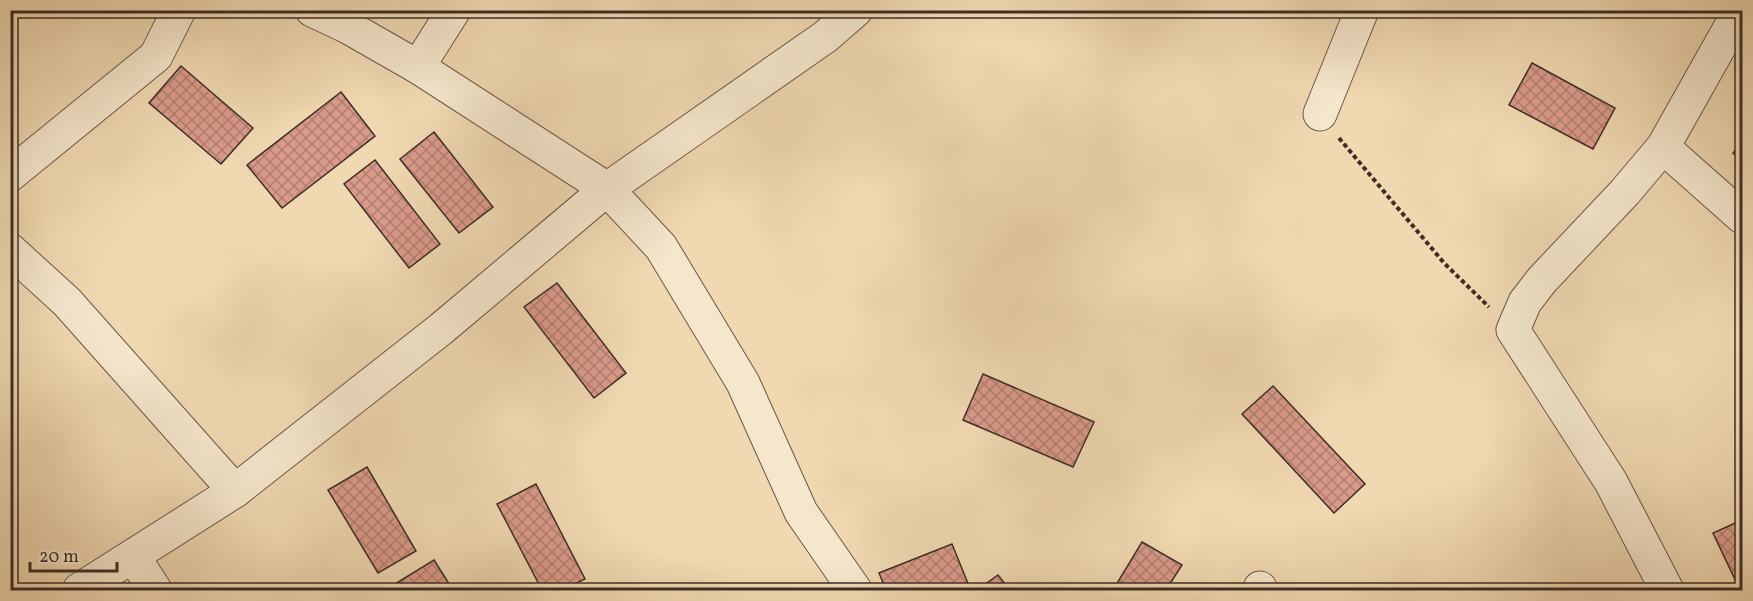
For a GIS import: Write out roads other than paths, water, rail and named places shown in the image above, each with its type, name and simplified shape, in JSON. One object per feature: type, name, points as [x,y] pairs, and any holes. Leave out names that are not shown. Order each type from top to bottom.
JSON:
[{"type":"street","points":[[10,175],[156,56],[179,10]]},
{"type":"street","points":[[312,10],[348,27],[418,67],[607,189],[661,246],[743,383],[801,512],[855,591]]},
{"type":"street","points":[[418,67],[454,10]]},
{"type":"street","points":[[79,591],[235,491],[441,329],[607,189],[825,37],[856,10]]},
{"type":"street","points":[[1320,114],[1362,10]]},
{"type":"street","points":[[1667,591],[1611,482],[1513,330],[1526,302],[1542,280],[1625,192],[1663,147],[1740,10]]},
{"type":"street","points":[[1663,147],[1743,218]]},
{"type":"street","points":[[10,250],[67,302],[235,491]]},
{"type":"street","points":[[133,556],[155,591]]}]
